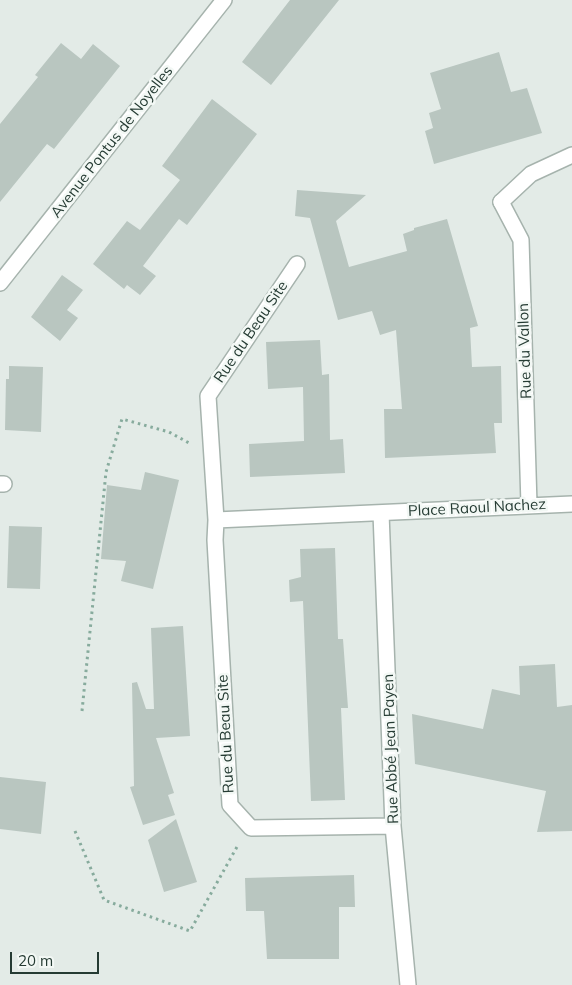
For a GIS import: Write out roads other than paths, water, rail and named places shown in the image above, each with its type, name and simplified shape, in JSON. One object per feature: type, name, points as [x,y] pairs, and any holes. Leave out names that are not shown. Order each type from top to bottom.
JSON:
[{"type":"street","name":"Avenue Pontus de Noyelles","points":[[0,283],[224,0]]},
{"type":"street","name":"Rue du Vallon","points":[[529,505],[521,240],[501,202],[531,174],[572,156]]},
{"type":"street","name":"Rue du Beau Site","points":[[297,264],[208,396],[230,805],[251,828],[393,826]]},
{"type":"street","name":"Place Raoul Nachez","points":[[381,513],[572,504]]},
{"type":"street","points":[[216,520],[381,513]]},
{"type":"street","name":"Rue Abbé Jean Payen","points":[[381,513],[393,826],[408,985]]}]
